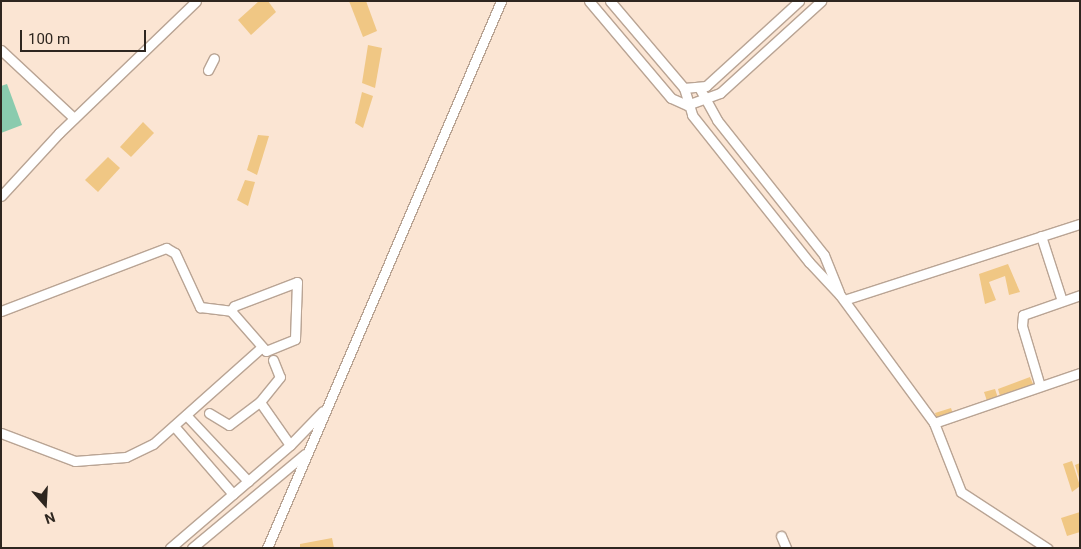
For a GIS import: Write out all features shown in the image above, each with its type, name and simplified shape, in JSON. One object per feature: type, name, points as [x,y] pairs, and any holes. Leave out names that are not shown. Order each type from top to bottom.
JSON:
[{"type":"street","points":[[1,196],[74,118],[196,1]]},
{"type":"street","points":[[267,548],[501,1]]},
{"type":"street","points":[[589,1],[671,98],[687,105],[705,101],[720,93],[821,1]]},
{"type":"street","points":[[610,1],[684,88],[687,105],[786,233],[842,297],[934,423],[961,492],[1047,548]]},
{"type":"street","points":[[684,88],[700,89],[799,1]]},
{"type":"street","points":[[1,50],[74,118]]},
{"type":"street","points":[[208,70],[214,58]]},
{"type":"street","points":[[700,89],[705,101],[824,255],[842,297]]},
{"type":"street","points":[[725,154],[739,146]]},
{"type":"street","points":[[753,190],[766,178]]},
{"type":"street","points":[[786,233],[800,222]]},
{"type":"street","points":[[842,297],[1080,224]]},
{"type":"street","points":[[1041,236],[1062,301]]},
{"type":"street","points":[[1,311],[166,248],[175,253],[200,307],[230,311],[266,351],[296,339],[297,282],[234,306],[230,311]]},
{"type":"street","points":[[1040,386],[1021,320],[1028,313],[1080,295]]},
{"type":"street","points":[[1,433],[60,458],[108,460],[139,452],[174,426],[262,347]]},
{"type":"street","points":[[209,413],[229,425],[260,402],[280,377],[273,360]]},
{"type":"street","points":[[934,423],[1080,373]]},
{"type":"street","points":[[260,402],[290,445]]},
{"type":"street","points":[[170,548],[290,445],[327,407]]},
{"type":"street","points":[[186,415],[248,481]]},
{"type":"street","points":[[174,426],[233,494]]},
{"type":"street","points":[[192,548],[307,453]]},
{"type":"street","points":[[781,536],[786,548]]},
{"type":"green space","points":[[7,84],[22,125],[1,133],[1,86]]},
{"type":"building","points":[[259,1],[268,1],[276,12],[251,35],[238,20]]},
{"type":"building","points":[[349,1],[366,1],[377,31],[363,37]]},
{"type":"building","points":[[368,45],[382,48],[375,88],[362,83]]},
{"type":"building","points":[[362,92],[373,96],[363,128],[355,123]]},
{"type":"building","points":[[143,122],[154,133],[131,157],[120,147]]},
{"type":"building","points":[[258,135],[269,136],[257,175],[247,170]]},
{"type":"building","points":[[108,157],[120,168],[98,192],[85,180]]},
{"type":"building","points":[[245,180],[255,182],[248,206],[237,200]]},
{"type":"building","points":[[1008,264],[1020,292],[1009,295],[1005,276],[989,282],[996,300],[985,304],[979,274]]},
{"type":"building","points":[[1030,377],[1033,384],[1000,396],[998,389]]},
{"type":"building","points":[[995,389],[998,398],[987,401],[984,392]]},
{"type":"building","points":[[951,408],[953,414],[937,419],[935,413]]},
{"type":"building","points":[[1072,461],[1080,486],[1072,492],[1063,464]]},
{"type":"building","points":[[1080,463],[1080,478],[1079,478],[1075,465]]},
{"type":"building","points":[[1080,512],[1080,532],[1067,536],[1061,518]]},
{"type":"building","points":[[332,538],[334,548],[300,548],[300,544]]}]
